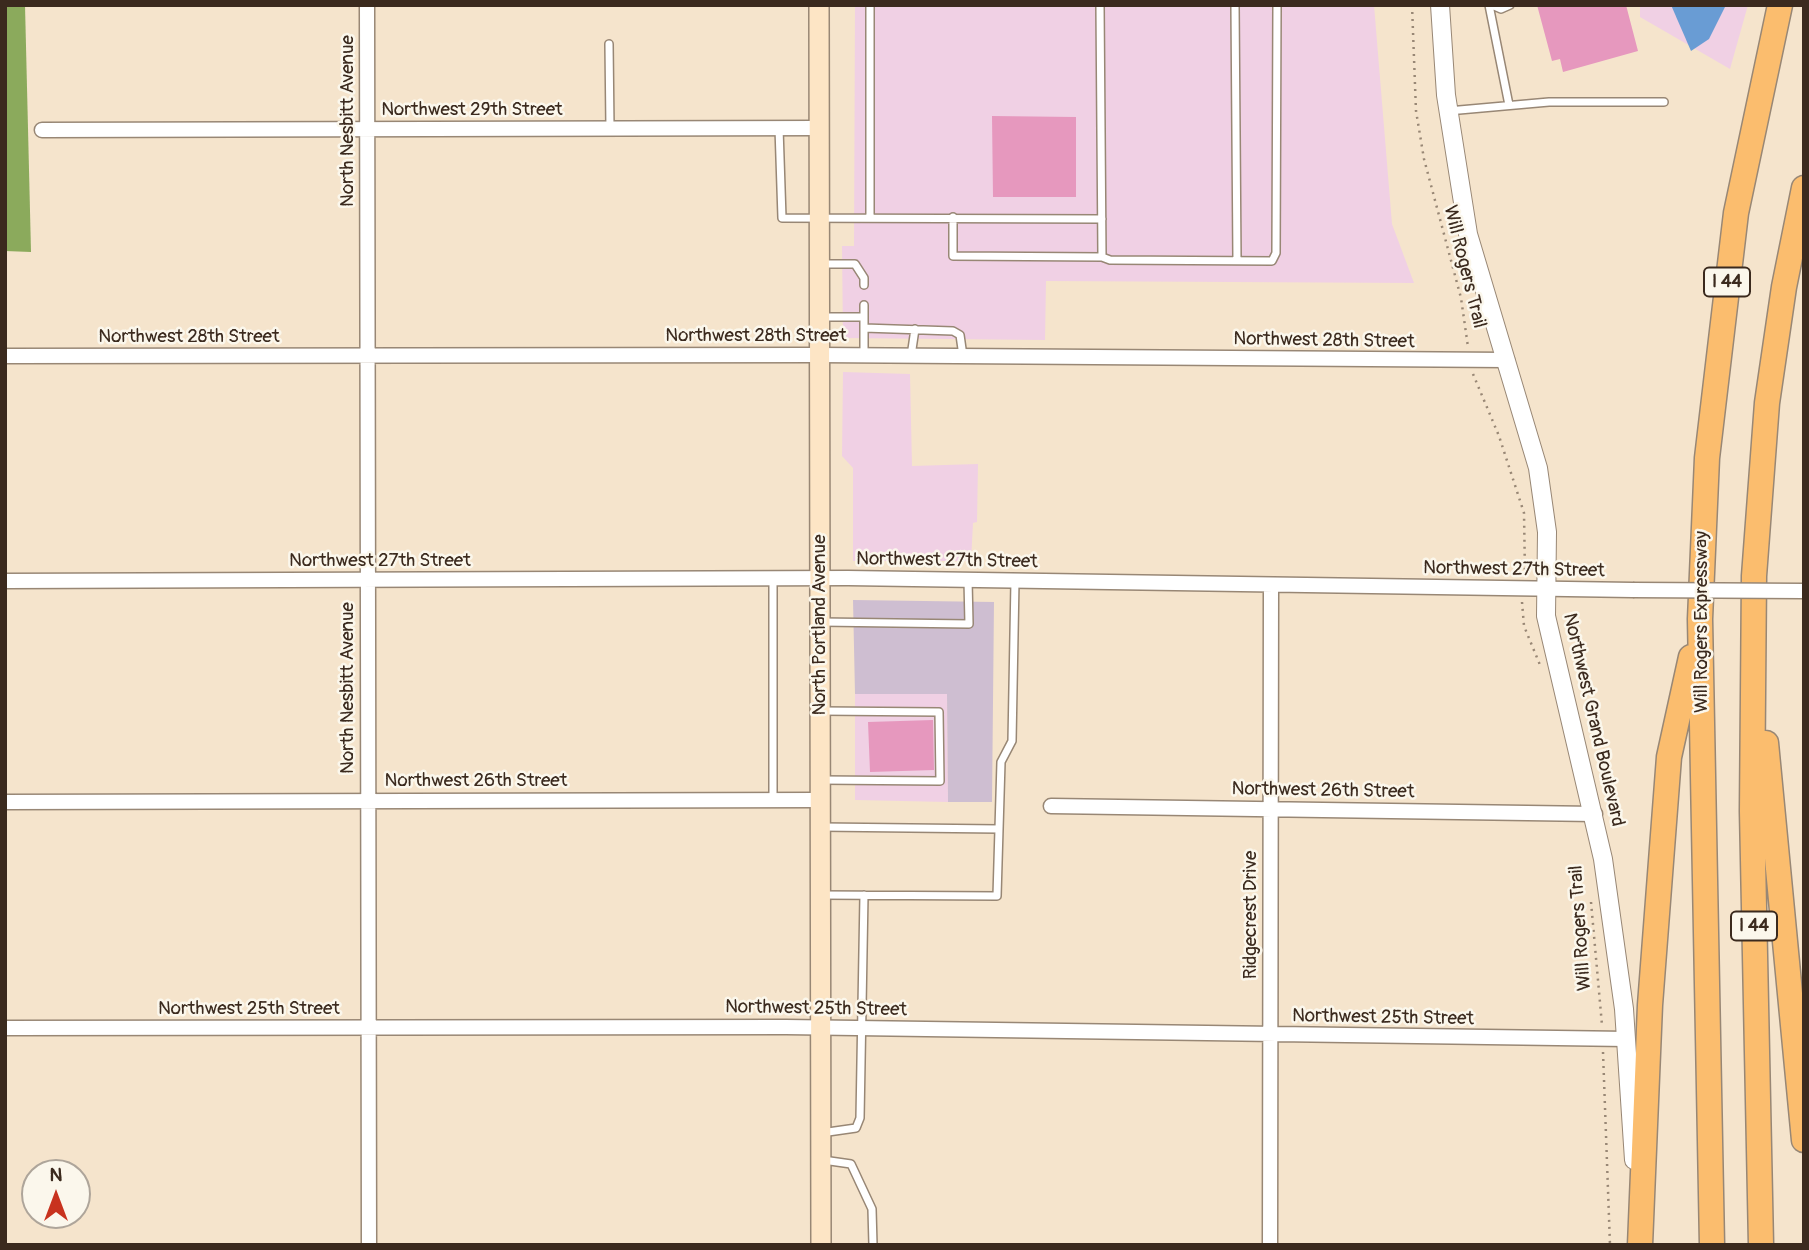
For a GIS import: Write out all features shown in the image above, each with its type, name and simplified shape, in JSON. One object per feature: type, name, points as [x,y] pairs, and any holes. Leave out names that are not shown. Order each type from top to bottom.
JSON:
[{"type":"highway","name":"Will Rogers Expressway","points":[[1712,1245],[1700,619],[1706,458],[1736,212],[1780,5]]},
{"type":"highway","name":"I 44","points":[[1761,1245],[1752,811],[1753,607],[1767,403],[1784,288],[1804,188]]},
{"type":"highway","points":[[1753,607],[1804,1140]]},
{"type":"highway","points":[[1639,1245],[1650,1005],[1669,757],[1700,619]]},
{"type":"main road","name":"North Portland Avenue","points":[[819,5],[821,1245]]},
{"type":"street","name":"North Nesbitt Avenue","points":[[367,5],[369,1245]]},
{"type":"street","name":"Northwest Grand Boulevard","points":[[1440,5],[1448,111],[1468,234],[1538,468],[1547,532],[1546,616],[1595,814],[1615,932],[1627,1039],[1639,1245]]},
{"type":"street","name":"Northwest 29th Street","points":[[42,130],[819,128]]},
{"type":"street","name":"Northwest 28th Street","points":[[5,356],[819,355],[1471,362],[1507,360]]},
{"type":"street","name":"Northwest 27th Street","points":[[5,581],[820,579],[1545,590],[1804,591]]},
{"type":"street","name":"Ridgecrest Drive","points":[[1270,1245],[1271,585]]},
{"type":"street","name":"Northwest 26th Street","points":[[5,802],[820,800]]},
{"type":"street","name":"Northwest 26th Street","points":[[1051,807],[1595,814]]},
{"type":"street","name":"Northwest 25th Street","points":[[5,1028],[820,1028],[1627,1039]]},
{"type":"lane","points":[[870,5],[870,216]]},
{"type":"lane","points":[[1100,5],[1102,257]]},
{"type":"lane","points":[[1235,5],[1237,261]]},
{"type":"lane","points":[[953,217],[953,256],[1272,261],[1276,253],[1276,5]]},
{"type":"lane","points":[[1491,5],[1509,105]]},
{"type":"lane","points":[[1491,5],[1501,9],[1510,5]]},
{"type":"lane","points":[[609,44],[610,128]]},
{"type":"lane","points":[[1448,111],[1509,105],[1664,102]]},
{"type":"lane","points":[[779,128],[782,218],[870,216],[1102,219]]},
{"type":"lane","points":[[819,264],[855,264],[864,278],[864,285]]},
{"type":"lane","points":[[864,305],[864,356]]},
{"type":"lane","points":[[819,317],[864,317]]},
{"type":"lane","points":[[864,328],[953,331],[960,334],[963,356]]},
{"type":"lane","points":[[911,356],[915,329]]},
{"type":"lane","points":[[773,580],[773,800]]},
{"type":"lane","points":[[820,622],[968,624],[968,580]]},
{"type":"lane","points":[[820,895],[997,896],[1001,762],[1012,741],[1015,581]]},
{"type":"lane","points":[[820,711],[939,712],[940,781],[820,780]]},
{"type":"lane","points":[[820,827],[999,829]]},
{"type":"lane","points":[[820,1133],[856,1128],[860,1118],[864,895]]},
{"type":"lane","points":[[821,1160],[851,1164],[872,1209],[873,1245]]},
{"type":"path","name":"Will Rogers Trail","points":[[1412,5],[1416,111],[1423,159],[1461,298],[1476,383],[1489,408],[1522,504],[1526,534],[1525,569]]},
{"type":"path","name":"Will Rogers Trail","points":[[1591,894],[1602,1021]]},
{"type":"path","points":[[1604,1059],[1610,1245]]},
{"type":"shaded area","points":[[855,5],[1374,5],[1392,224],[1414,283],[1046,281],[1045,340],[843,338],[842,246],[854,246]]},
{"type":"shaded area","points":[[1640,5],[1748,5],[1730,69],[1640,17]]},
{"type":"shaded area","points":[[843,372],[910,374],[912,466],[978,464],[977,522],[973,523],[971,561],[853,561],[853,468],[842,456]]},
{"type":"shaded area","points":[[853,600],[994,602],[992,802],[948,802],[947,694],[855,694]]},
{"type":"shaded area","points":[[947,693],[948,802],[855,800],[855,694]]},
{"type":"green space","points":[[5,5],[25,5],[31,252],[5,251]]},
{"type":"water","points":[[1671,5],[1726,5],[1709,39],[1691,51]]},
{"type":"building","points":[[1537,5],[1626,5],[1638,51],[1563,72],[1560,59],[1552,61]]},
{"type":"building","points":[[992,116],[1076,117],[1076,197],[993,197]]},
{"type":"building","points":[[933,720],[934,770],[870,772],[868,722]]}]
